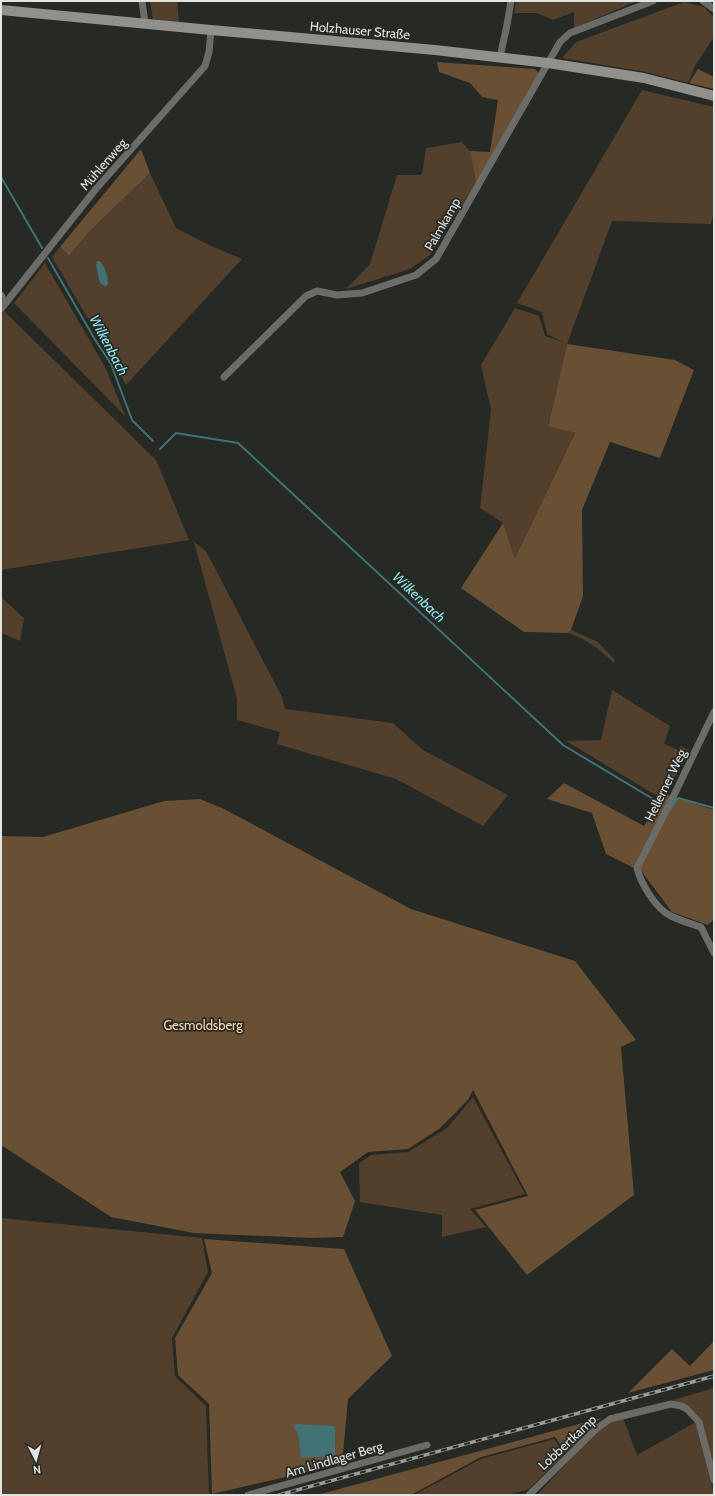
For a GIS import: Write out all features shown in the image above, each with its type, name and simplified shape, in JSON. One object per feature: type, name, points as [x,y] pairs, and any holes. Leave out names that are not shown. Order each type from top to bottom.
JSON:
[{"type":"street","points":[[142,1],[145,23]]},
{"type":"street","points":[[500,57],[510,1]]},
{"type":"street","name":"Palmkamp","points":[[224,377],[306,296],[317,291],[337,295],[362,293],[416,274],[436,259],[560,42],[570,33],[653,1]]},
{"type":"street","points":[[703,1],[714,9]]},
{"type":"street","name":"Holzhauser Straße","points":[[1,10],[500,57],[644,78],[714,96]]},
{"type":"street","name":"Mühlenweg","points":[[3,306],[95,190],[205,66],[209,52],[211,30]]},
{"type":"street","points":[[1,295],[3,306]]},
{"type":"street","name":"Hellerner Weg","points":[[714,712],[637,868],[639,877],[649,894],[664,911],[672,916],[701,927],[714,953]]},
{"type":"street","name":"Lobbertkamp","points":[[524,1495],[530,1494],[596,1429],[610,1419],[672,1404],[687,1409],[699,1422],[714,1480]]},
{"type":"street","name":"Am Lindlager Berg","points":[[248,1495],[427,1445]]},
{"type":"shaded area","points":[[150,1],[177,1],[179,23],[153,19]]},
{"type":"shaded area","points":[[516,1],[637,1],[574,28],[574,12],[553,20],[537,13],[514,13]]},
{"type":"shaded area","points":[[684,2],[704,7],[714,17],[714,37],[695,66],[688,83],[646,72],[562,58],[576,42]]},
{"type":"shaded area","points":[[642,90],[714,107],[714,212],[711,224],[612,221],[567,344],[548,425],[575,433],[515,558],[503,523],[480,508],[491,410],[481,365],[515,308],[539,316],[545,336],[563,342],[547,334],[542,312],[517,303]]},
{"type":"shaded area","points":[[462,142],[470,151],[476,183],[430,255],[410,269],[346,289],[370,264],[397,175],[422,175],[426,148]]},
{"type":"shaded area","points":[[150,173],[176,228],[207,244],[242,259],[126,385],[52,257],[60,247],[69,256],[90,231]]},
{"type":"shaded area","points":[[45,263],[105,367],[126,417],[14,303]]},
{"type":"shaded area","points":[[4,311],[156,460],[189,540],[1,570],[1,316]]},
{"type":"shaded area","points":[[194,542],[206,551],[282,697],[285,709],[393,723],[423,750],[508,795],[483,826],[396,779],[277,744],[280,732],[237,720],[237,699]]},
{"type":"shaded area","points":[[1,597],[24,618],[20,641],[1,633]]},
{"type":"shaded area","points":[[571,630],[598,642],[615,660],[614,663],[593,645],[568,633]]},
{"type":"shaded area","points":[[612,690],[670,726],[664,744],[678,750],[681,746],[690,751],[662,799],[566,741],[601,740]]},
{"type":"shaded area","points":[[473,1097],[525,1194],[470,1209],[486,1227],[442,1237],[442,1215],[360,1202],[359,1163],[371,1155],[408,1152],[447,1128]]},
{"type":"shaded area","points":[[1,1218],[202,1238],[208,1272],[172,1338],[175,1376],[206,1406],[209,1495],[1,1495]]},
{"type":"shaded area","points":[[714,1388],[714,1469],[702,1421],[689,1406],[673,1400]]},
{"type":"shaded area","points":[[623,1418],[637,1455],[696,1422],[714,1495],[537,1495],[594,1434],[611,1421]]},
{"type":"shaded area","points":[[554,1439],[565,1454],[529,1489],[509,1495],[414,1495],[481,1459]]},
{"type":"green space","points":[[437,62],[535,69],[539,73],[476,183],[470,151],[490,152],[498,100],[482,97],[470,83],[439,72]]},
{"type":"green space","points":[[698,69],[714,77],[714,89],[689,83]]},
{"type":"green space","points":[[141,149],[150,173],[90,231],[69,256],[60,247]]},
{"type":"green space","points":[[567,344],[675,360],[694,370],[660,458],[610,442],[582,510],[583,596],[571,630],[568,633],[524,632],[461,588],[503,523],[515,558],[575,433],[548,426]]},
{"type":"green space","points":[[564,783],[644,826],[665,794],[714,810],[714,919],[708,925],[672,912],[642,872],[606,854],[592,813],[547,799]]},
{"type":"green space","name":"Gesmoldsberg","points":[[200,799],[224,809],[411,909],[575,961],[636,1040],[621,1047],[634,1195],[527,1275],[475,1210],[528,1196],[473,1090],[468,1100],[439,1129],[408,1149],[368,1152],[340,1172],[355,1201],[343,1237],[311,1238],[194,1233],[111,1217],[1,1145],[1,836],[43,837],[164,801]]},
{"type":"green space","points":[[204,1239],[344,1249],[392,1356],[348,1399],[342,1464],[212,1494],[209,1404],[178,1375],[175,1338],[212,1273]]},
{"type":"green space","points":[[714,1341],[714,1370],[628,1393],[672,1349],[690,1366]]},
{"type":"green space","points":[[601,1418],[566,1453],[555,1437],[481,1457],[411,1495],[317,1495]]},
{"type":"water","points":[[97,261],[101,262],[104,267],[108,284],[106,287],[100,283],[96,265]]},
{"type":"water","points":[[296,1424],[335,1426],[335,1456],[301,1458],[298,1433],[294,1427]]},
{"type":"waterway","name":"Wilkenbach","points":[[1,177],[42,248]]},
{"type":"waterway","name":"Wilkenbach","points":[[48,258],[94,338],[111,364],[132,420],[153,441]]},
{"type":"waterway","name":"Wilkenbach","points":[[160,449],[176,433],[238,443],[563,745],[663,805]]},
{"type":"waterway","name":"Wilkenbach","points":[[671,809],[678,798],[714,808]]},
{"type":"railway","points":[[279,1495],[714,1376]]}]
